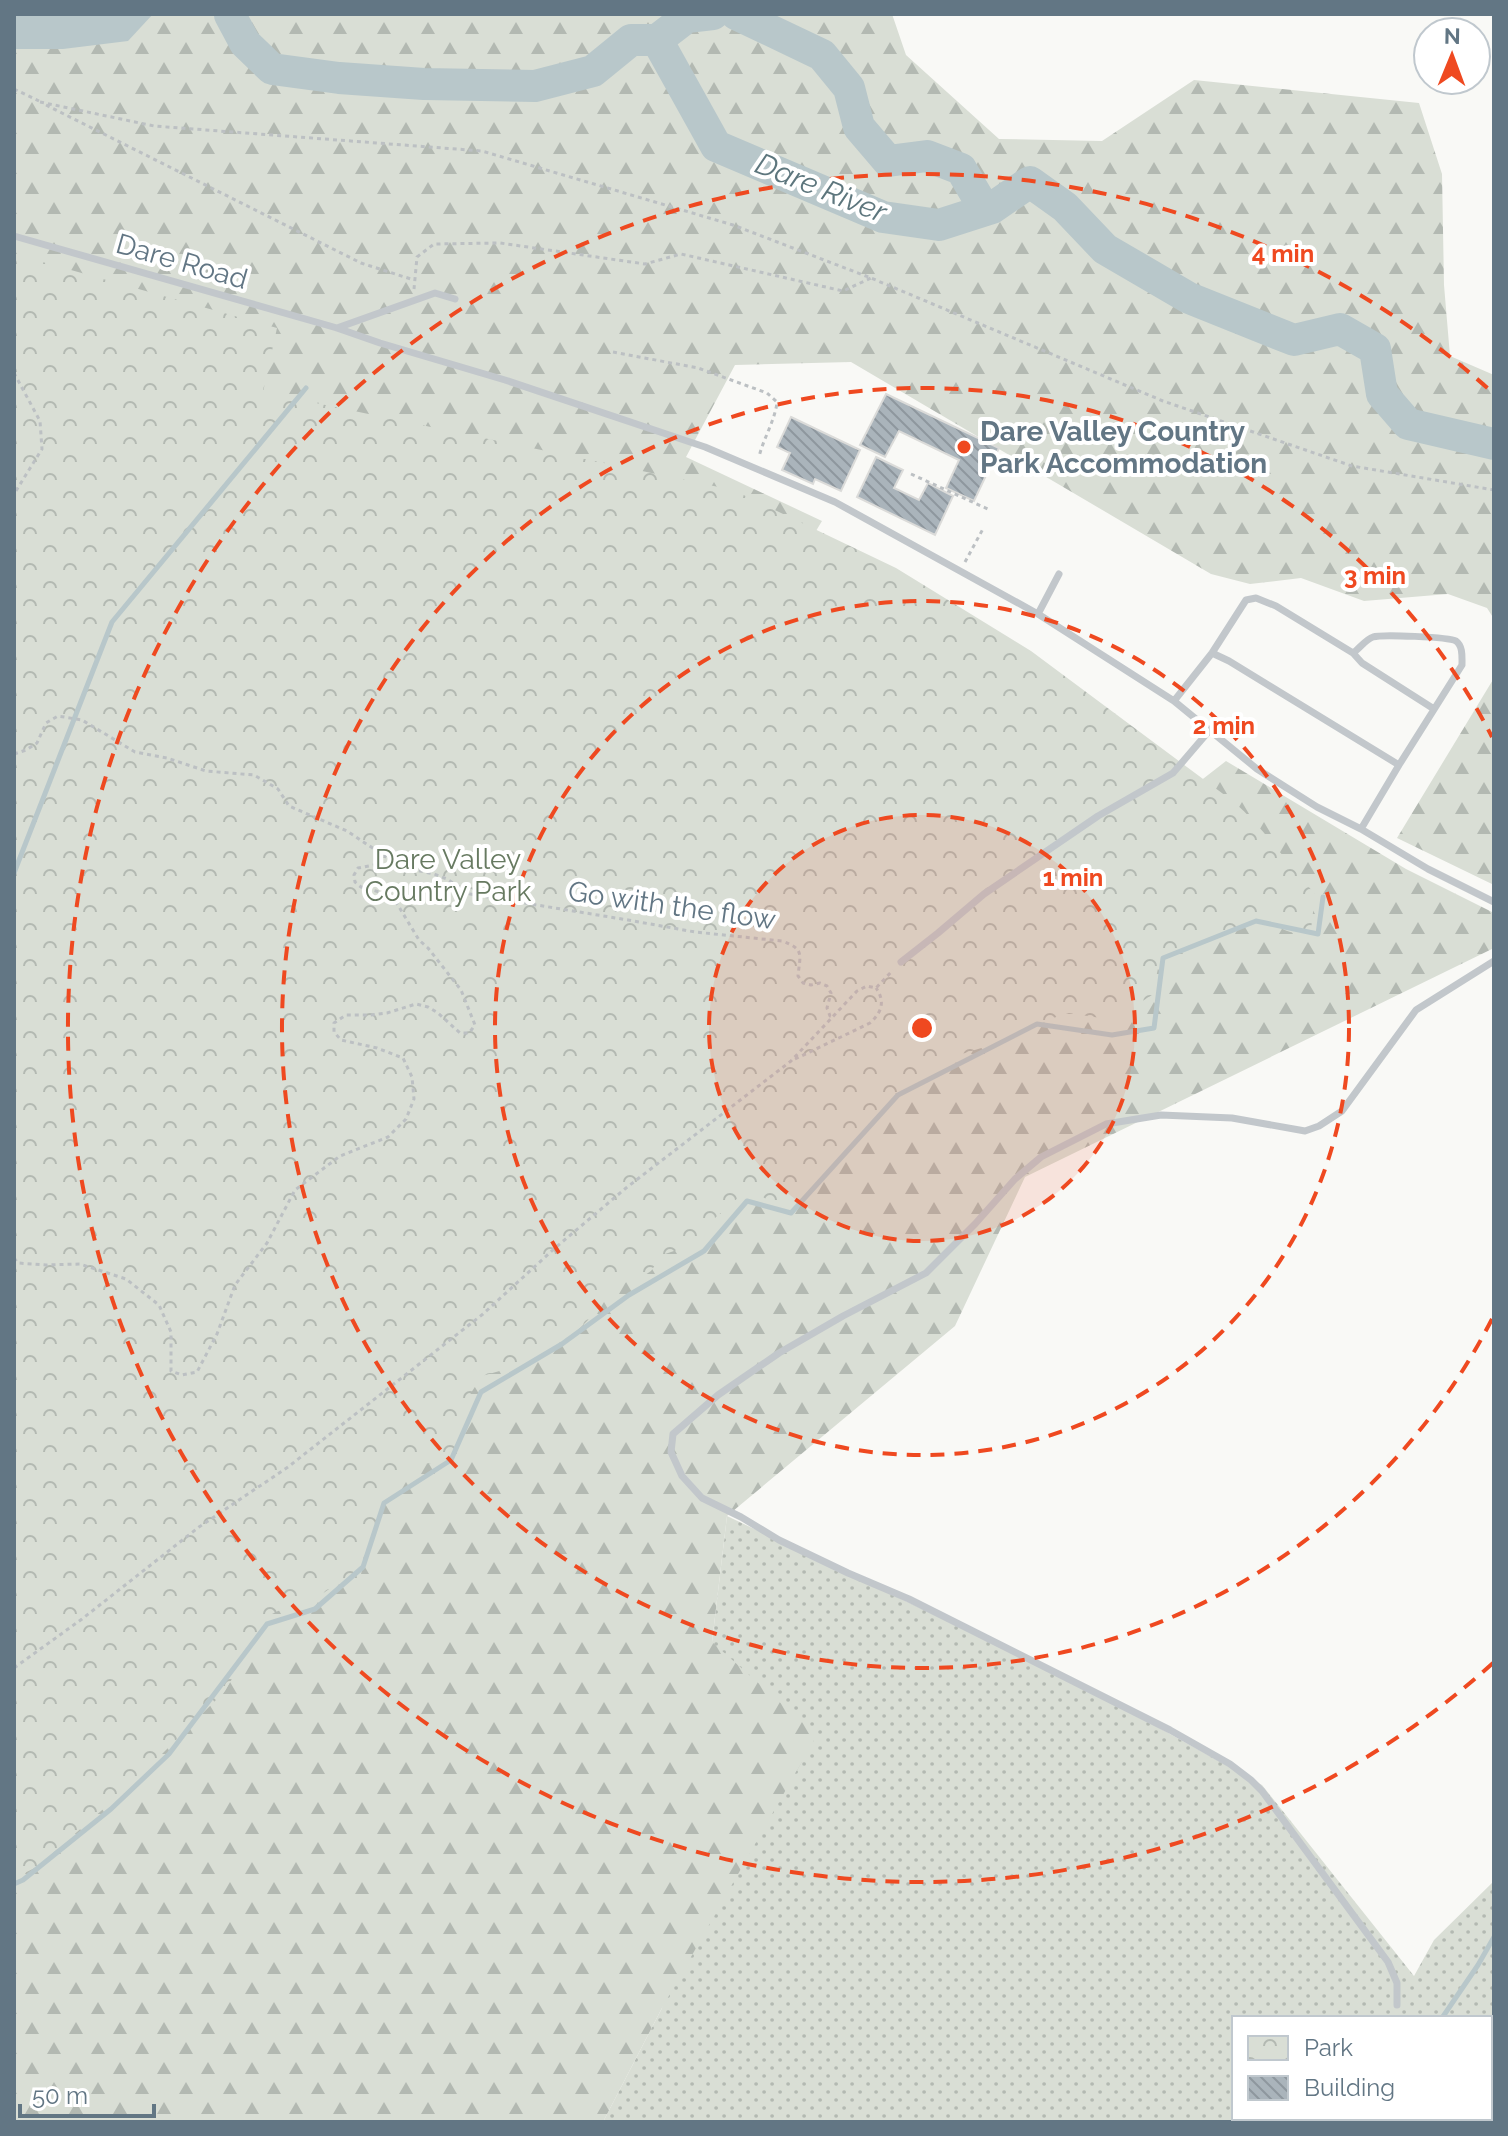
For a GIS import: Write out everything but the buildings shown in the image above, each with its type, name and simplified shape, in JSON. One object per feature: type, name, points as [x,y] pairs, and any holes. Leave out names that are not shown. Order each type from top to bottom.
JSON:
[{"type":"lane","name":"Dare Road","points":[[14,236],[337,328],[505,380],[705,447],[835,502],[1038,614],[1174,701],[1257,769],[1317,807],[1494,902]]},
{"type":"lane","points":[[337,328],[435,293],[455,299]]},
{"type":"lane","points":[[1038,614],[1059,574]]},
{"type":"lane","points":[[1174,701],[1212,653],[1246,600],[1256,598],[1276,606],[1353,653],[1362,663],[1434,709]]},
{"type":"lane","points":[[1353,653],[1373,637],[1436,637],[1456,641],[1462,654],[1462,665],[1361,829]]},
{"type":"lane","points":[[1212,653],[1399,765]]},
{"type":"lane","points":[[901,962],[984,894],[1098,816],[1173,773],[1209,731]]},
{"type":"lane","points":[[1397,2005],[1397,1983],[1388,1962],[1262,1791],[1241,1772],[1130,1710],[922,1605],[779,1540],[702,1498],[682,1476],[671,1452],[673,1434],[718,1395],[779,1353],[926,1273],[1015,1179],[1041,1157],[1106,1124],[1161,1115],[1232,1118],[1305,1131],[1319,1126],[1342,1111],[1416,1010],[1494,961]]},
{"type":"path","points":[[14,89],[361,263],[415,281]]},
{"type":"path","points":[[40,102],[154,126],[482,151],[733,225],[871,278],[1163,401],[1352,466],[1494,490]]},
{"type":"path","points":[[414,300],[417,257],[434,244],[500,243],[645,264],[681,254],[843,291],[871,278]]},
{"type":"path","points":[[613,352],[698,368],[767,393],[777,402],[776,412],[763,439],[756,469]]},
{"type":"path","points":[[14,373],[40,421],[42,449],[14,494]]},
{"type":"path","points":[[911,474],[990,510]]},
{"type":"path","points":[[961,571],[984,527]]},
{"type":"path","name":"Go with the flow","points":[[14,754],[37,743],[46,723],[58,716],[82,720],[135,752],[167,758],[206,771],[254,775],[278,789],[289,806],[347,831],[401,867]]},
{"type":"path","name":"Go with the flow","points":[[14,1258],[18,1263],[80,1264],[126,1279],[159,1305],[171,1332],[171,1371],[182,1375],[197,1372],[217,1334],[235,1285],[267,1243],[295,1190],[340,1156],[388,1137],[406,1119],[414,1099],[412,1077],[403,1058],[341,1040],[334,1032],[334,1023],[346,1015],[387,1013],[416,1004],[438,1013],[460,1033],[469,1033],[475,1025],[461,990],[419,940],[403,910],[387,894],[361,887],[355,882],[354,875],[358,868],[379,864],[401,867],[434,874],[470,894],[486,898],[695,932],[782,941],[794,945],[801,958],[798,976],[803,983],[827,986],[831,993],[827,1008],[830,1016],[834,1017]]},
{"type":"path","points":[[876,988],[901,962]]},
{"type":"path","points":[[14,1668],[199,1527],[288,1467],[386,1392],[483,1314],[626,1188],[791,1061],[857,991],[867,986],[876,988],[882,1005],[878,1016],[870,1023],[791,1061]]},
{"type":"green space","points":[[14,14],[892,14],[906,55],[999,139],[1102,141],[1194,80],[1419,103],[1442,174],[1444,285],[1450,356],[1494,375],[1494,619],[1487,608],[1448,594],[1364,601],[1301,578],[1250,584],[1211,574],[851,362],[735,365],[686,457],[822,521],[635,830],[14,844]]},
{"type":"green space","name":"Dare Valley Country Park","points":[[14,254],[277,328],[263,392],[733,490],[896,568],[1031,651],[1234,802],[1315,894],[1311,930],[1292,932],[1258,915],[1249,914],[1242,926],[1160,960],[1152,995],[1113,1020],[1069,1013],[1028,1026],[1001,1042],[939,1061],[895,1094],[871,1125],[815,1168],[794,1196],[794,1206],[783,1209],[758,1194],[739,1197],[715,1218],[713,1231],[703,1247],[680,1249],[662,1255],[651,1271],[626,1282],[598,1303],[588,1320],[571,1337],[550,1343],[522,1362],[482,1376],[469,1396],[462,1437],[456,1450],[447,1460],[410,1467],[394,1482],[381,1506],[361,1574],[355,1582],[335,1585],[306,1605],[268,1616],[225,1691],[158,1758],[146,1781],[117,1797],[37,1867],[14,1878]]},
{"type":"green space","points":[[1494,678],[1494,885],[1397,838]]},
{"type":"green space","points":[[1226,761],[1406,869],[1494,913],[1494,948],[1025,1177],[955,1326],[727,1516],[712,1642],[817,1735],[662,2008],[603,2122],[14,2122],[14,1860],[340,1450]]},
{"type":"green space","points":[[727,1516],[1078,1683],[1262,1785],[1414,1976],[1434,1940],[1494,1881],[1494,2122],[603,2122],[662,2008]]},
{"type":"shaded area","points":[[14,14],[153,14],[128,41],[63,49],[15,49]]},
{"type":"waterway","points":[[657,40],[687,17],[713,14]]},
{"type":"waterway","points":[[736,14],[822,55],[849,88],[859,127],[888,161],[927,156],[961,169],[985,210]]},
{"type":"waterway","name":"Dare River","points":[[230,15],[245,43],[272,69],[424,84],[535,86],[593,71],[631,40],[657,40],[716,146],[883,217],[939,225],[992,208],[1030,182],[1065,207],[1105,249],[1189,298],[1294,340],[1340,329],[1375,349],[1382,394],[1408,424],[1494,444]]},
{"type":"waterway","points":[[14,873],[112,622],[306,388]]},
{"type":"waterway","points":[[14,1884],[111,1809],[169,1754],[267,1624],[315,1609],[363,1567],[384,1503],[451,1460],[481,1392],[562,1344],[629,1295],[704,1251],[747,1201],[791,1213],[898,1095],[1037,1024],[1112,1035],[1154,1028],[1163,958],[1256,921],[1318,934],[1323,897]]},
{"type":"waterway","points":[[1443,2016],[1494,1937]]},
{"type":"place","name":"Dare Valley Country Park Accommodation","points":[[964,447]]}]
